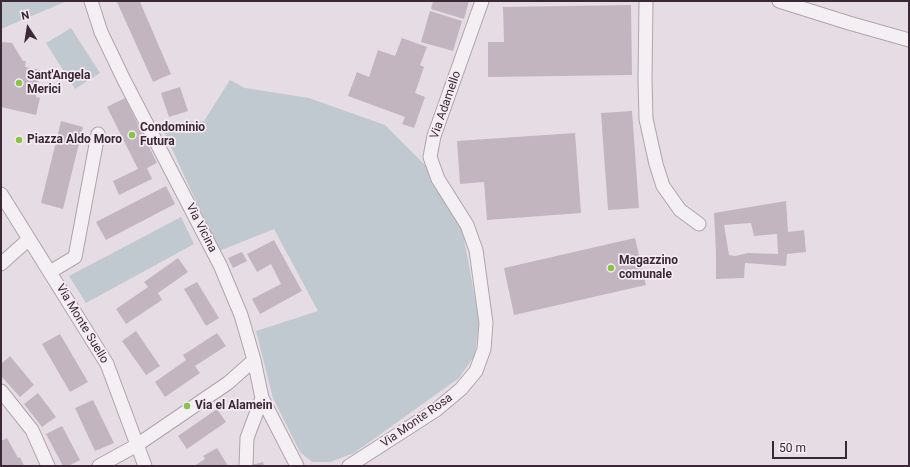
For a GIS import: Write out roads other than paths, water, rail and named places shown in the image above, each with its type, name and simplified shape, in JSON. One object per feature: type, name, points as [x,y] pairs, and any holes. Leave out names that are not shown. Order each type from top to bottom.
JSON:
[{"type":"street","name":"Via Vicina","points":[[91,1],[101,32],[124,80],[220,265],[241,315],[254,360],[262,398],[297,466]]},
{"type":"street","name":"Via Adamello","points":[[476,250],[467,225],[438,179],[430,157],[434,136],[482,1]]},
{"type":"street","points":[[646,1],[646,119],[656,164],[664,186],[680,210],[699,224]]},
{"type":"street","points":[[779,1],[909,40]]},
{"type":"street","name":"Via Monte Suello","points":[[50,272],[75,258],[98,134]]},
{"type":"street","name":"Via Monte Suello","points":[[1,194],[107,364],[144,466]]},
{"type":"street","points":[[1,264],[29,239]]},
{"type":"street","name":"Via Monte Rosa","points":[[349,466],[436,410],[462,389],[476,371],[484,348],[486,323],[476,250]]},
{"type":"street","points":[[99,466],[137,445],[228,383],[254,360]]},
{"type":"street","points":[[1,391],[32,430],[48,466]]},
{"type":"street","points":[[246,466],[247,438],[262,398]]},
{"type":"place","name":"Sant'Angela Merici","points":[[19,83]]},
{"type":"place","name":"Condominio Futura","points":[[132,135]]},
{"type":"place","name":"Piazza Aldo Moro","points":[[19,140]]},
{"type":"place","name":"Magazzino comunale","points":[[611,268]]},
{"type":"place","name":"Via el Alamein","points":[[187,406]]}]
